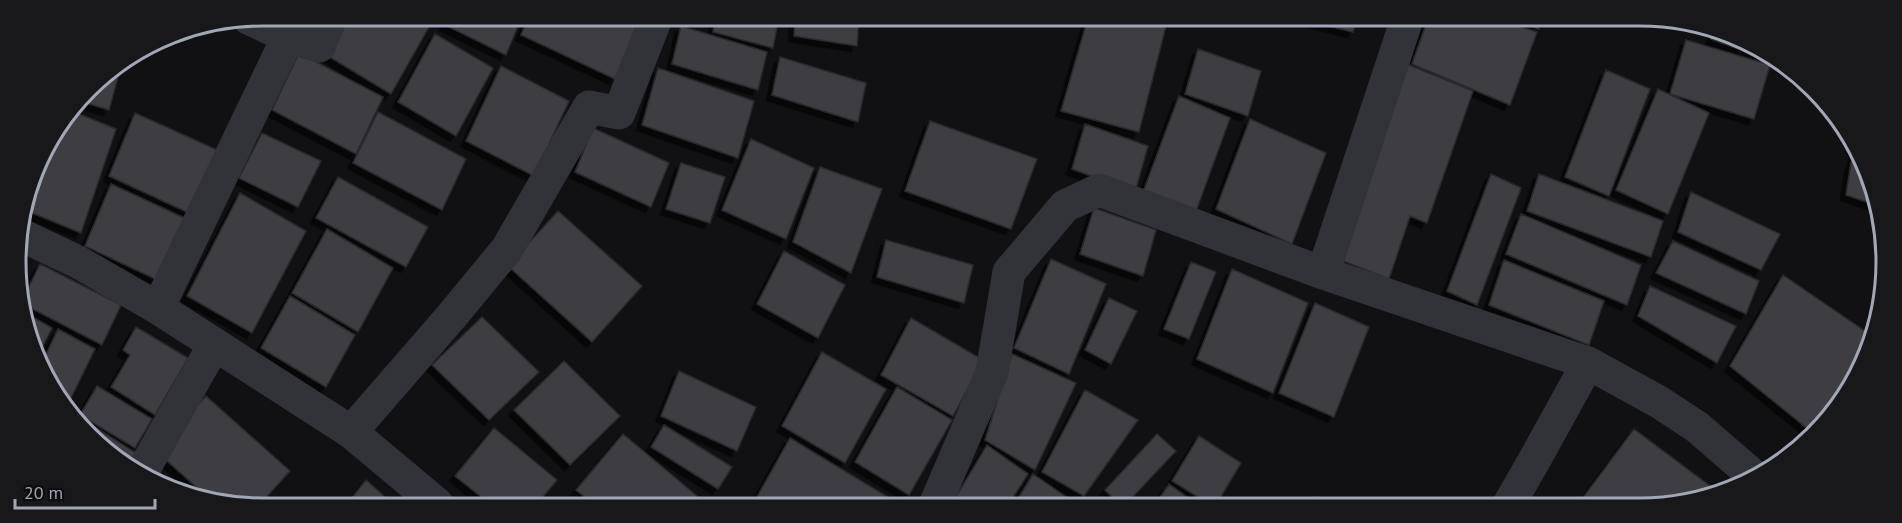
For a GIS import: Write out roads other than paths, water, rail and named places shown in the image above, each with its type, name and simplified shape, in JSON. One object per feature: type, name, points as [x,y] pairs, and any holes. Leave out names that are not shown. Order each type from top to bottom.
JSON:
[{"type":"street","points":[[265,26],[288,37],[319,46],[327,26]]},
{"type":"street","points":[[351,432],[507,249],[590,107],[619,113],[653,26]]},
{"type":"street","points":[[1323,273],[1405,26]]},
{"type":"street","points":[[158,308],[288,37]]},
{"type":"street","points":[[938,498],[992,372],[1009,272],[1065,206],[1099,190],[1323,273],[1588,363],[1659,402],[1697,427],[1748,471]]},
{"type":"street","points":[[27,238],[78,262],[158,308],[351,432],[430,498]]},
{"type":"street","points":[[145,467],[214,345]]},
{"type":"street","points":[[1513,498],[1588,363]]}]
